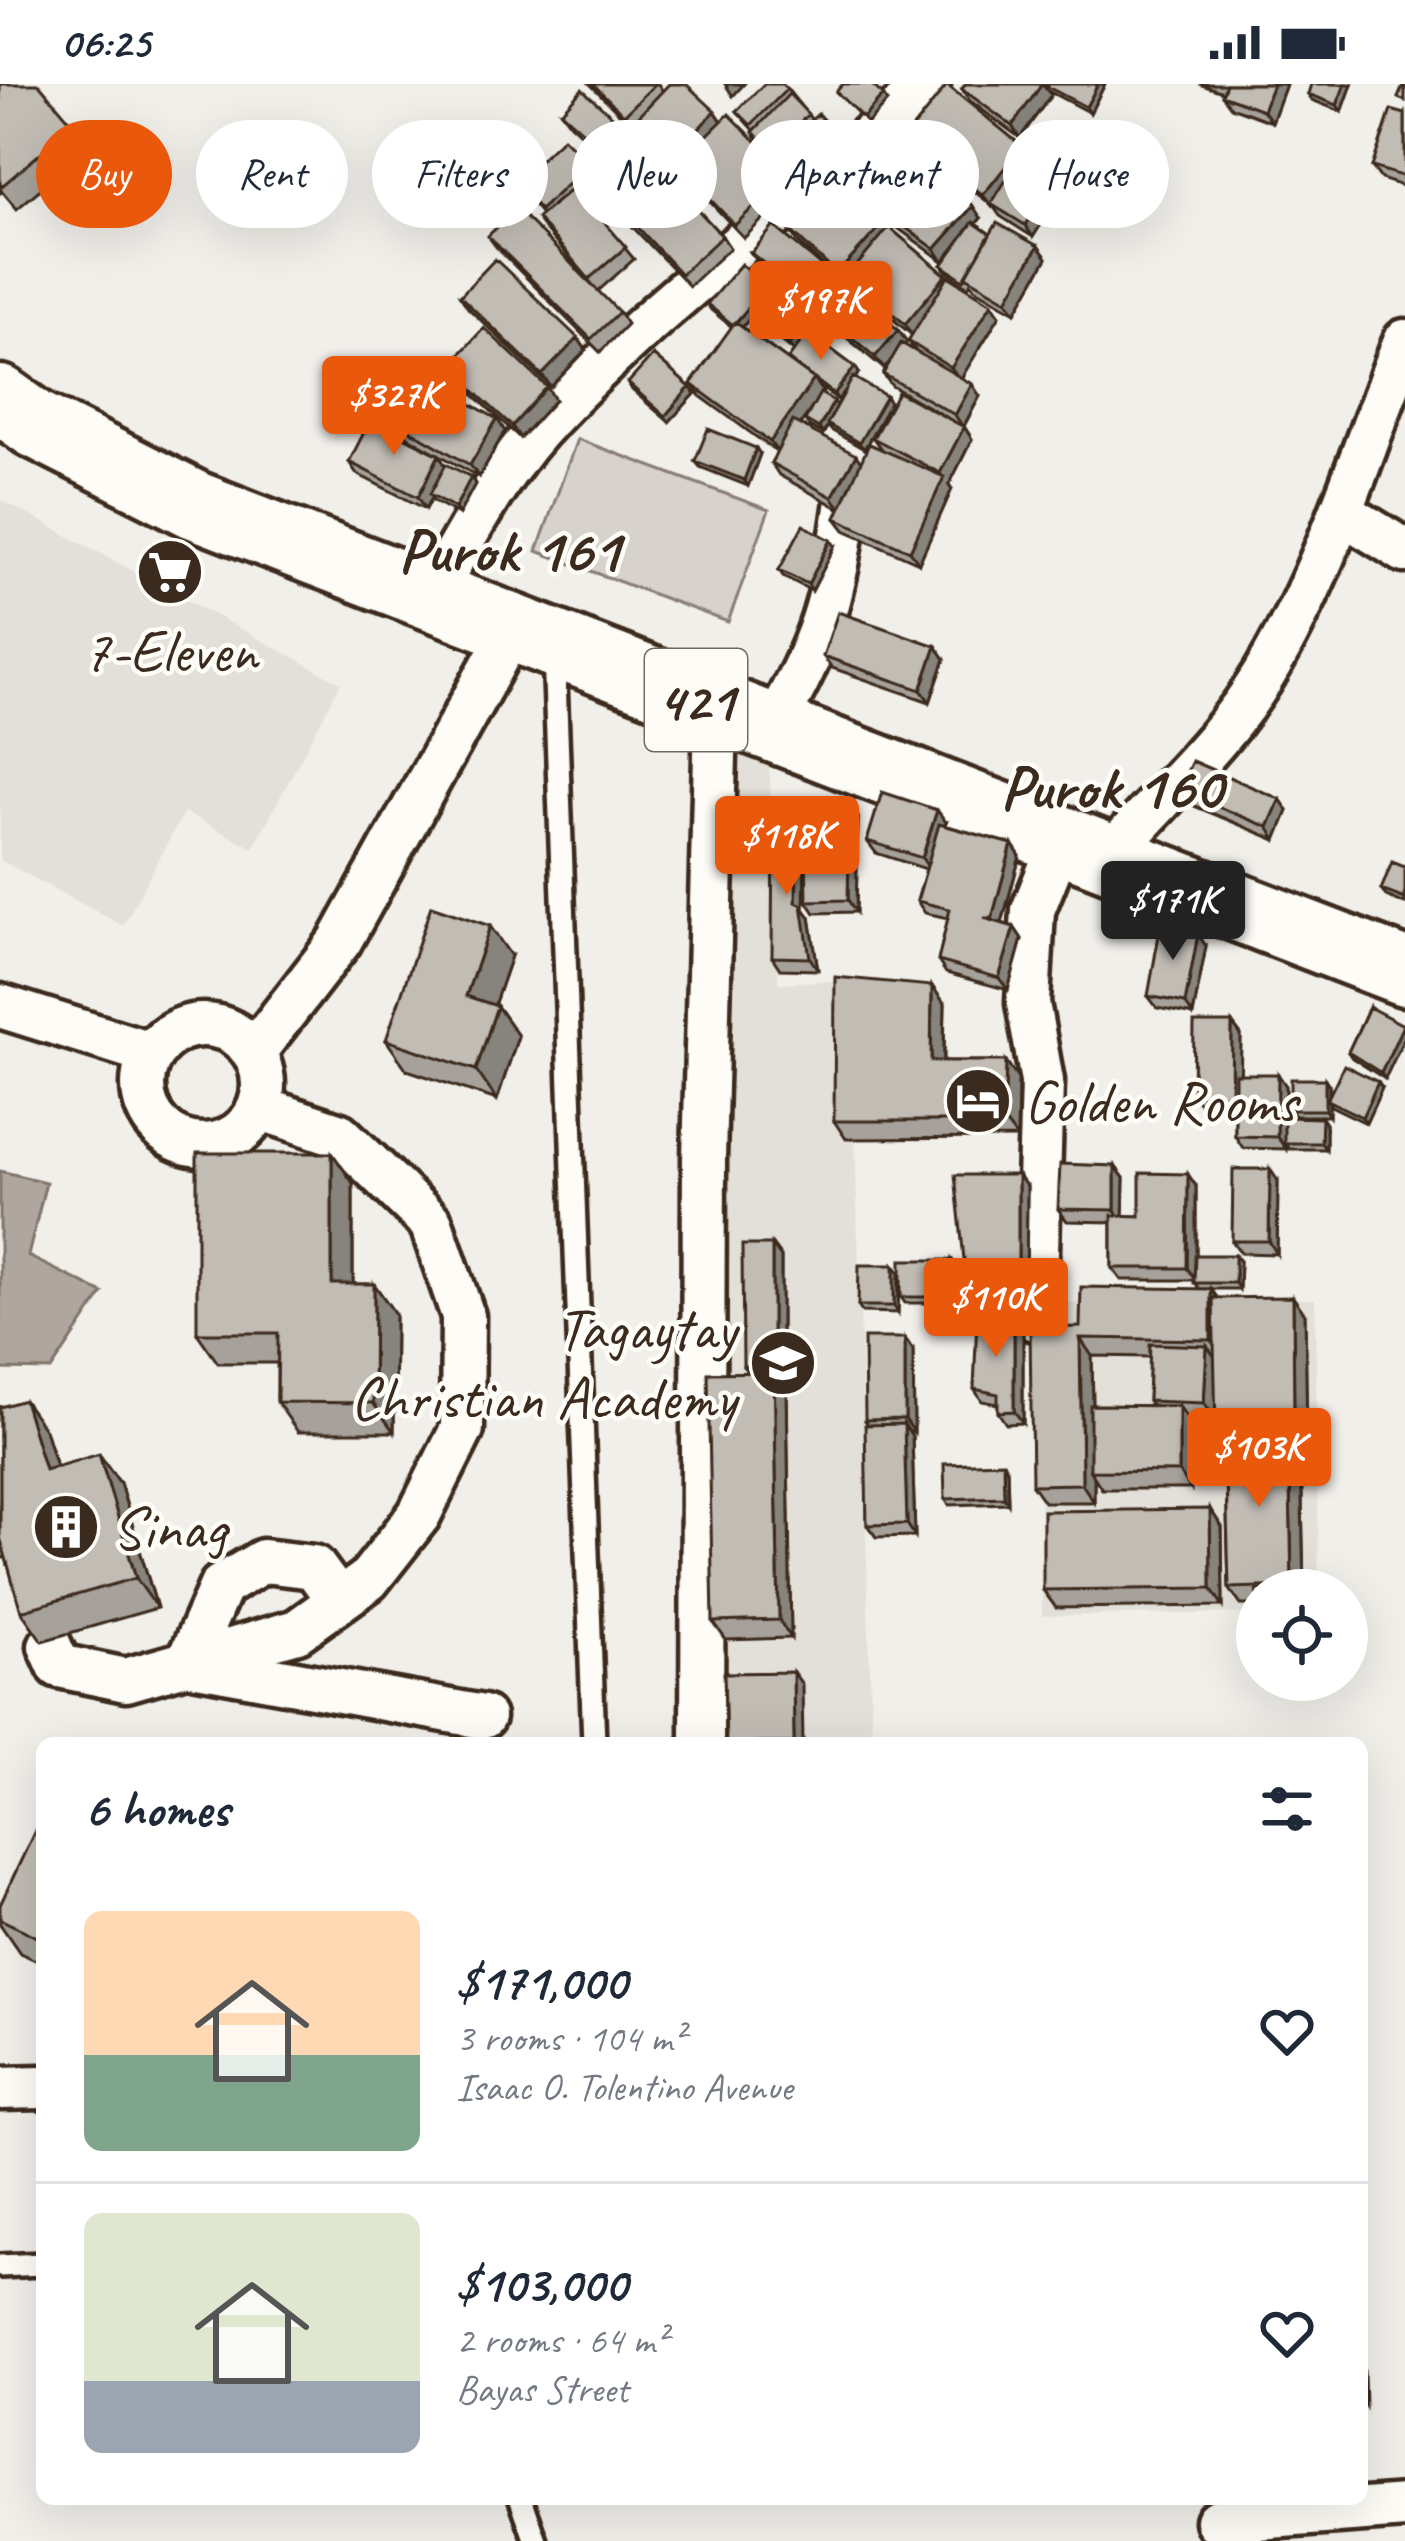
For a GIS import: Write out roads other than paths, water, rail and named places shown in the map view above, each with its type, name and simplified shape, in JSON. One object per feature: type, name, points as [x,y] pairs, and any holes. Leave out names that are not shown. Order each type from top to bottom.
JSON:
[{"type":"main road","name":"421","points":[[0,399],[35,424],[195,505],[1405,972]]},
{"type":"street","points":[[429,599],[495,485],[539,430],[663,311],[846,160],[928,84]]},
{"type":"street","points":[[1035,1319],[1042,1081],[1028,1003],[1033,910],[1058,848],[1083,847],[1200,758],[1264,675],[1343,513],[1405,341]]},
{"type":"street","points":[[771,729],[818,646],[835,590],[847,501]]},
{"type":"street","points":[[1343,513],[1405,550]]},
{"type":"street","points":[[254,1052],[340,941],[533,638]]},
{"type":"street","points":[[702,1737],[704,1159],[716,718],[704,703]]},
{"type":"street","points":[[0,1006],[150,1053]]},
{"type":"street","points":[[202,1024],[240,1036],[254,1052],[263,1089],[259,1108],[233,1138],[214,1144],[176,1139],[148,1111],[142,1092],[150,1053],[164,1038],[202,1024]]},
{"type":"street","points":[[50,1646],[59,1666],[126,1680],[297,1631],[368,1580],[419,1516],[462,1429],[464,1316],[431,1223],[340,1135],[259,1108]]},
{"type":"street","points":[[188,1663],[220,1586],[263,1561],[314,1567],[339,1601]]},
{"type":"street","points":[[188,1663],[483,1717]]},
{"type":"street","points":[[0,2088],[36,2087]]},
{"type":"street","points":[[1217,2521],[1344,2517],[1405,2506]]},
{"type":"lane","points":[[533,638],[594,1737]]},
{"type":"lane","points":[[0,2266],[36,2264]]},
{"type":"lane","points":[[523,2505],[536,2541]]},
{"type":"place","name":"7-Eleven","points":[[170,572]]},
{"type":"place","name":"Golden Rooms","points":[[978,1101]]},
{"type":"place","name":"Tagaytay Christian Academy","points":[[783,1363]]},
{"type":"place","name":"Sinag","points":[[66,1527]]},
{"type":"district","name":"Purok 161","points":[[509,549]]},
{"type":"district","name":"Purok 160","points":[[1111,786]]}]
